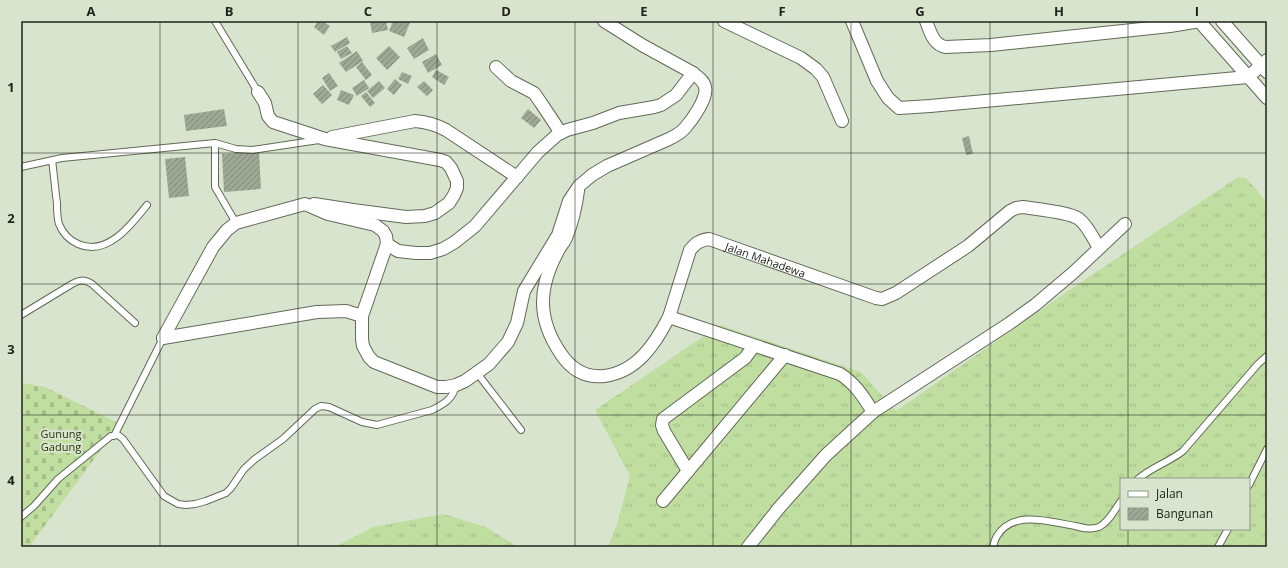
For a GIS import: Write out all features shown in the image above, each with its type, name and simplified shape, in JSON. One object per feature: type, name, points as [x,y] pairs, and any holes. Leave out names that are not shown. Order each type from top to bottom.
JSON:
[{"type":"street","points":[[305,204],[328,214],[375,225],[383,231],[386,236],[387,244],[362,316],[363,346],[369,357],[374,362],[437,387],[456,385],[477,373],[500,352],[514,333],[518,323],[524,292],[558,235],[569,201],[579,186],[592,175],[607,166],[670,139],[685,128],[703,102],[706,89],[703,82],[693,73],[642,45],[604,21]]},
{"type":"street","points":[[724,21],[801,58],[816,69],[823,77],[842,121]]},
{"type":"street","points":[[852,21],[878,81],[888,98],[899,108],[1248,77],[1266,68],[1222,21]]},
{"type":"street","points":[[926,21],[932,37],[941,46],[946,47],[991,44],[1115,26],[1199,21],[1267,98]]},
{"type":"street","points":[[496,67],[511,81],[534,93],[561,133]]},
{"type":"street","points":[[387,244],[398,251],[416,254],[442,249],[455,242],[476,226],[547,143],[561,133],[620,113],[661,105],[676,95],[693,73]]},
{"type":"street","points":[[163,338],[213,247],[227,230],[236,223],[305,204],[324,205],[353,210],[416,217],[435,213],[454,195],[457,188],[457,181],[451,168],[446,162],[325,139],[273,122],[268,116],[265,103],[258,92]]},
{"type":"street","points":[[325,139],[415,121],[426,122],[446,130],[517,177]]},
{"type":"street","points":[[579,186],[576,210],[565,240],[558,250],[547,277],[543,296],[544,319],[552,340],[565,360],[578,372],[596,377],[606,376],[618,372],[639,360],[658,339],[669,317],[840,374],[849,379],[873,412]]},
{"type":"street","name":"Jalan Mahadewa","points":[[669,317],[690,250],[701,240],[709,239],[868,296],[882,299],[896,293],[968,246],[1004,215],[1016,208],[1023,207],[1070,215],[1078,218],[1089,230],[1098,248]]},
{"type":"street","points":[[748,547],[779,508],[826,455],[873,412],[1010,323],[1035,305],[1074,272],[1125,224]]},
{"type":"street","points":[[163,338],[317,312],[346,311],[362,316]]},
{"type":"street","points":[[688,471],[664,432],[662,425],[663,419],[745,358],[754,346]]},
{"type":"street","points":[[663,500],[785,355]]},
{"type":"lane","points":[[215,21],[258,92]]},
{"type":"lane","points":[[21,167],[62,158],[215,143],[236,149],[252,150],[325,139]]},
{"type":"lane","points":[[215,143],[215,187],[236,223]]},
{"type":"lane","points":[[52,160],[58,223],[63,232],[71,240],[82,246],[107,244],[122,233],[147,205]]},
{"type":"lane","points":[[21,315],[78,280],[83,280],[92,284],[135,323]]},
{"type":"lane","points":[[114,436],[163,338]]},
{"type":"lane","points":[[1139,478],[1183,451],[1258,364],[1267,356]]},
{"type":"lane","points":[[477,373],[521,430]]},
{"type":"lane","points":[[21,517],[34,506],[58,479],[106,440],[114,436],[118,436],[123,439],[164,496],[178,504],[195,504],[226,493],[249,464],[283,440],[312,411],[318,407],[325,406],[369,424],[385,424],[438,407],[450,399],[456,385]]},
{"type":"lane","points":[[1250,483],[1267,449]]},
{"type":"lane","points":[[993,547],[997,536],[1002,530],[1008,525],[1023,520],[1039,520],[1087,529],[1099,527],[1105,523],[1120,502]]},
{"type":"lane","points":[[1218,547],[1227,530]]},
{"type":"green space","points":[[1238,177],[1246,178],[1267,204],[1267,547],[608,547],[618,521],[630,476],[595,410],[720,325],[861,372],[896,411],[1074,287]]},
{"type":"green space","name":"Gunung Gadung","points":[[21,383],[45,387],[120,424],[29,547],[21,547]]},
{"type":"green space","points":[[443,514],[486,527],[518,547],[335,547],[373,527]]},
{"type":"building","points":[[318,21],[322,21],[330,26],[324,35],[314,27]]},
{"type":"building","points":[[370,21],[386,21],[388,30],[372,33]]},
{"type":"building","points":[[393,21],[405,21],[410,23],[404,37],[389,31]]},
{"type":"building","points":[[347,37],[350,43],[335,52],[331,46]]},
{"type":"building","points":[[423,38],[429,50],[414,59],[407,48]]},
{"type":"building","points":[[347,46],[352,53],[341,59],[337,52]]},
{"type":"building","points":[[389,46],[400,57],[387,70],[376,58]]},
{"type":"building","points":[[357,51],[363,61],[346,72],[339,63]]},
{"type":"building","points":[[436,54],[442,65],[428,73],[422,62]]},
{"type":"building","points":[[362,62],[372,75],[366,80],[356,67]]},
{"type":"building","points":[[436,70],[449,77],[444,85],[432,77]]},
{"type":"building","points":[[402,72],[412,76],[408,84],[398,79]]},
{"type":"building","points":[[329,73],[338,86],[330,91],[322,78]]},
{"type":"building","points":[[395,79],[402,85],[394,95],[387,89]]},
{"type":"building","points":[[364,80],[369,88],[357,96],[352,88]]},
{"type":"building","points":[[379,81],[385,88],[373,98],[367,91]]},
{"type":"building","points":[[424,81],[433,90],[427,96],[417,87]]},
{"type":"building","points":[[323,85],[332,95],[322,104],[313,94]]},
{"type":"building","points":[[341,90],[354,95],[349,105],[337,100]]},
{"type":"building","points":[[366,92],[375,103],[370,107],[361,96]]},
{"type":"building","points":[[224,109],[227,126],[186,131],[184,115]]},
{"type":"building","points":[[528,109],[541,120],[534,128],[521,118]]},
{"type":"building","points":[[969,136],[973,154],[966,155],[962,138]]},
{"type":"building","points":[[259,152],[261,189],[224,192],[222,154]]},
{"type":"building","points":[[185,157],[189,196],[169,198],[165,159]]}]
